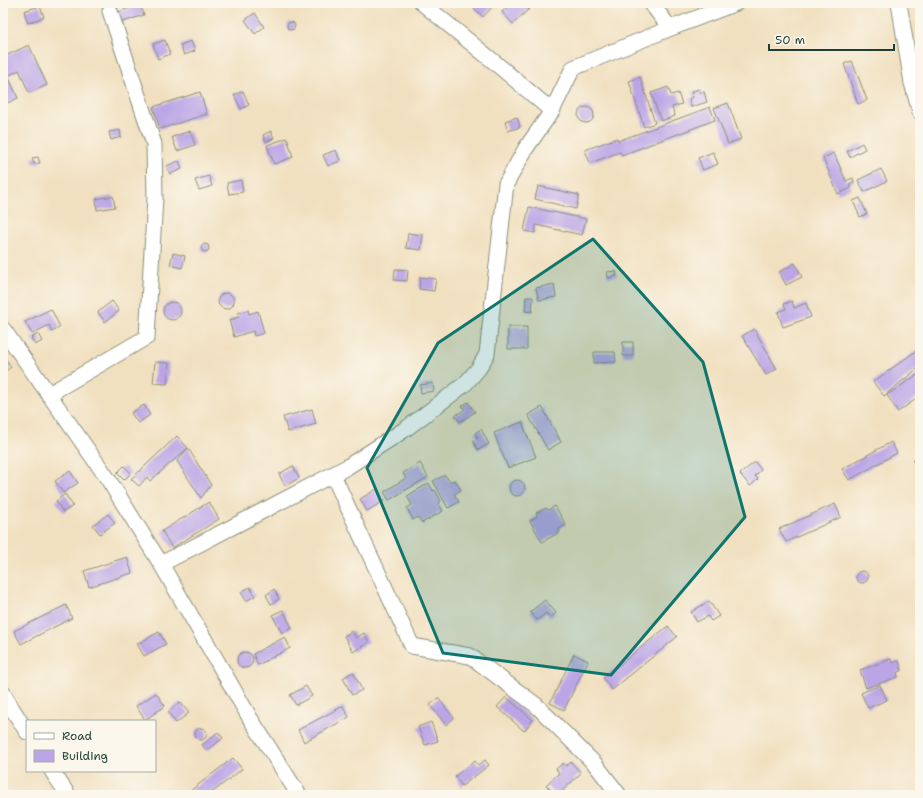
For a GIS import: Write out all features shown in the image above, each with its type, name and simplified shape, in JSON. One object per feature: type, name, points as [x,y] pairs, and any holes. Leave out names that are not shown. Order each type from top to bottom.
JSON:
[{"type":"street","points":[[422,3],[494,61],[552,112]]},
{"type":"street","points":[[651,3],[670,28]]},
{"type":"street","points":[[161,564],[347,467],[407,428],[466,383],[479,368],[487,354],[506,184],[526,148],[552,112],[573,68],[670,28],[736,3]]},
{"type":"street","points":[[899,3],[912,83],[920,112]]},
{"type":"street","points":[[49,394],[147,336],[154,198],[154,144],[110,11]]},
{"type":"street","points":[[3,329],[108,479],[161,564],[250,718],[299,795]]},
{"type":"street","points":[[333,475],[412,646],[470,656],[536,705],[595,764],[620,795]]},
{"type":"street","points":[[3,692],[26,730]]},
{"type":"street","points":[[53,772],[68,795]]},
{"type":"highlighted area","points":[[593,239],[703,362],[745,517],[611,675],[443,653],[367,468],[438,343]]},
{"type":"building","points":[[479,3],[496,3],[483,17],[474,8]]},
{"type":"building","points":[[512,3],[525,3],[530,8],[513,24],[502,12]]},
{"type":"building","points":[[140,4],[144,15],[120,23],[116,13]]},
{"type":"building","points":[[40,6],[44,17],[28,23],[24,11]]},
{"type":"building","points":[[255,13],[264,27],[255,34],[245,20]]},
{"type":"building","points":[[289,22],[293,22],[295,26],[293,30],[289,30],[287,28],[287,24]]},
{"type":"building","points":[[165,40],[170,54],[158,59],[153,44]]},
{"type":"building","points":[[191,41],[195,51],[184,55],[180,45]]},
{"type":"building","points":[[29,45],[47,85],[29,93],[19,70],[8,76],[18,98],[3,105],[3,57]]},
{"type":"building","points":[[852,61],[867,100],[858,104],[844,64]]},
{"type":"building","points":[[640,77],[655,123],[644,127],[629,81]]},
{"type":"building","points":[[668,87],[671,95],[678,93],[682,104],[672,107],[675,116],[661,121],[651,93]]},
{"type":"building","points":[[699,89],[701,93],[704,92],[707,102],[691,107],[689,99],[693,97],[691,92]]},
{"type":"building","points":[[243,91],[249,105],[241,109],[234,95]]},
{"type":"building","points":[[200,92],[207,114],[160,129],[153,107]]},
{"type":"building","points":[[728,103],[741,139],[728,144],[714,108]]},
{"type":"building","points":[[586,107],[593,112],[594,115],[589,122],[586,123],[579,118],[578,115],[583,108]]},
{"type":"building","points":[[710,107],[715,120],[622,155],[620,152],[590,163],[585,150],[617,138],[618,141]]},
{"type":"building","points":[[517,117],[520,127],[508,131],[505,121]]},
{"type":"building","points":[[120,130],[121,137],[111,140],[109,132]]},
{"type":"building","points":[[190,131],[195,145],[177,151],[172,137]]},
{"type":"building","points":[[271,131],[274,138],[266,142],[263,135]]},
{"type":"building","points":[[287,138],[293,157],[274,164],[267,145]]},
{"type":"building","points":[[862,143],[865,149],[850,157],[847,151]]},
{"type":"building","points":[[336,150],[340,161],[328,166],[323,155]]},
{"type":"building","points":[[713,152],[718,164],[703,170],[698,158]]},
{"type":"building","points":[[834,153],[846,181],[853,178],[854,182],[849,184],[851,188],[838,194],[823,158]]},
{"type":"building","points":[[38,157],[40,163],[34,164],[32,158]]},
{"type":"building","points":[[179,161],[182,169],[170,174],[166,166]]},
{"type":"building","points":[[881,169],[887,181],[864,192],[858,180]]},
{"type":"building","points":[[209,176],[212,186],[199,190],[195,180]]},
{"type":"building","points":[[241,180],[243,192],[229,194],[227,183]]},
{"type":"building","points":[[538,186],[579,195],[576,209],[535,199]]},
{"type":"building","points":[[113,196],[115,207],[97,210],[96,199]]},
{"type":"building","points":[[860,198],[867,214],[860,217],[853,201]]},
{"type":"building","points":[[529,207],[586,219],[582,235],[536,225],[535,233],[524,231]]},
{"type":"building","points":[[408,233],[423,235],[421,250],[406,248]]},
{"type":"building","points":[[203,244],[207,244],[209,248],[207,252],[203,252],[201,250],[201,246]]},
{"type":"building","points":[[173,253],[185,256],[182,268],[170,265]]},
{"type":"building","points":[[795,263],[802,277],[786,285],[779,272]]},
{"type":"building","points":[[395,269],[408,270],[407,281],[394,280]]},
{"type":"building","points":[[616,271],[617,276],[608,278],[607,272]]},
{"type":"building","points":[[420,277],[436,279],[434,291],[419,289]]},
{"type":"building","points":[[554,284],[556,297],[539,300],[536,288]]},
{"type":"building","points":[[226,293],[233,298],[234,301],[229,308],[226,309],[219,304],[218,301],[223,294]]},
{"type":"building","points":[[526,297],[533,297],[532,312],[525,311]]},
{"type":"building","points":[[112,301],[119,311],[105,322],[98,312]]},
{"type":"building","points":[[792,301],[794,308],[806,303],[811,317],[783,327],[778,312],[786,309],[784,304]]},
{"type":"building","points":[[172,302],[178,305],[181,311],[178,317],[172,320],[166,317],[163,311],[166,305]]},
{"type":"building","points":[[51,309],[60,327],[52,332],[49,325],[32,334],[25,322]]},
{"type":"building","points":[[248,310],[249,314],[258,311],[264,333],[254,336],[253,331],[234,337],[229,320],[239,317],[238,313]]},
{"type":"building","points":[[508,327],[527,327],[527,349],[508,349]]},
{"type":"building","points":[[754,329],[777,369],[766,375],[742,336]]},
{"type":"building","points":[[38,334],[42,341],[35,345],[31,338]]},
{"type":"building","points":[[623,342],[633,342],[633,356],[623,356]]},
{"type":"building","points":[[920,348],[920,373],[917,369],[884,396],[873,382]]},
{"type":"building","points":[[594,352],[615,352],[616,362],[594,363]]},
{"type":"building","points":[[3,355],[11,367],[3,373]]},
{"type":"building","points":[[155,362],[169,363],[167,384],[153,383]]},
{"type":"building","points":[[920,373],[920,396],[898,412],[887,395]]},
{"type":"building","points":[[433,383],[434,391],[421,393],[420,385]]},
{"type":"building","points":[[468,402],[475,412],[460,422],[455,416],[465,409],[462,406]]},
{"type":"building","points":[[144,405],[150,415],[138,423],[131,413]]},
{"type":"building","points":[[542,407],[561,442],[548,450],[528,415]]},
{"type":"building","points":[[312,409],[316,424],[288,432],[283,417]]},
{"type":"building","points":[[522,422],[536,457],[508,468],[494,433]]},
{"type":"building","points":[[481,429],[489,444],[478,450],[473,441],[478,438],[475,433]]},
{"type":"building","points":[[177,436],[188,448],[150,481],[147,477],[139,486],[131,479]]},
{"type":"building","points":[[891,442],[897,453],[849,480],[842,469]]},
{"type":"building","points":[[188,448],[211,485],[201,498],[177,461]]},
{"type":"building","points":[[920,455],[920,470],[913,461]]},
{"type":"building","points":[[755,462],[761,470],[755,476],[758,479],[750,486],[740,474]]},
{"type":"building","points":[[420,463],[428,477],[389,500],[384,492],[406,478],[403,473]]},
{"type":"building","points":[[124,466],[131,473],[124,480],[117,473]]},
{"type":"building","points":[[293,466],[299,478],[285,486],[279,474]]},
{"type":"building","points":[[70,471],[78,483],[63,493],[55,481]]},
{"type":"building","points":[[445,475],[450,482],[455,480],[461,490],[454,494],[459,502],[448,508],[433,481]]},
{"type":"building","points":[[517,480],[524,485],[525,488],[520,495],[517,496],[510,491],[509,488],[514,481]]},
{"type":"building","points":[[429,483],[441,501],[438,503],[443,511],[422,523],[418,517],[413,520],[407,508],[412,505],[407,496]]},
{"type":"building","points":[[377,489],[384,501],[367,511],[360,499]]},
{"type":"building","points":[[65,494],[73,506],[63,512],[56,501]]},
{"type":"building","points":[[209,502],[219,519],[172,548],[162,531]]},
{"type":"building","points":[[835,504],[841,517],[786,542],[779,529]]},
{"type":"building","points":[[555,506],[566,525],[559,529],[560,532],[542,542],[530,521],[537,516],[536,513],[546,508],[548,510]]},
{"type":"building","points":[[108,514],[115,523],[100,534],[93,525]]},
{"type":"building","points":[[127,557],[132,573],[89,587],[84,571]]},
{"type":"building","points":[[860,571],[864,571],[868,577],[864,583],[860,583],[856,579],[856,575]]},
{"type":"building","points":[[250,587],[255,596],[246,601],[241,592]]},
{"type":"building","points":[[274,589],[279,599],[271,604],[266,595]]},
{"type":"building","points":[[545,600],[556,613],[550,618],[546,613],[537,620],[530,612]]},
{"type":"building","points":[[709,601],[719,616],[711,621],[708,616],[697,622],[691,612]]},
{"type":"building","points":[[66,605],[72,618],[21,644],[14,631]]},
{"type":"building","points":[[283,610],[292,628],[282,633],[272,615]]},
{"type":"building","points":[[668,626],[677,637],[612,690],[603,678]]},
{"type":"building","points":[[352,631],[356,638],[364,633],[369,642],[353,652],[344,636]]},
{"type":"building","points":[[159,632],[166,644],[144,656],[137,644]]},
{"type":"building","points":[[285,637],[290,648],[258,665],[253,654]]},
{"type":"building","points":[[245,652],[252,657],[253,660],[248,667],[245,668],[238,663],[237,660],[242,653]]},
{"type":"building","points":[[574,654],[588,661],[564,710],[550,703]]},
{"type":"building","points":[[891,659],[892,663],[899,661],[902,671],[897,672],[898,677],[866,688],[860,670]]},
{"type":"building","points":[[353,672],[362,690],[352,695],[343,678]]},
{"type":"building","points":[[880,685],[887,700],[868,708],[861,693]]},
{"type":"building","points":[[306,686],[312,696],[296,705],[290,695]]},
{"type":"building","points":[[156,693],[165,706],[145,720],[136,706]]},
{"type":"building","points":[[506,697],[533,720],[524,731],[497,707]]},
{"type":"building","points":[[438,698],[454,718],[446,725],[430,705]]},
{"type":"building","points":[[180,702],[189,713],[176,723],[168,712]]},
{"type":"building","points":[[343,706],[349,717],[304,742],[298,730]]},
{"type":"building","points":[[431,722],[438,741],[425,745],[418,727]]},
{"type":"building","points":[[203,728],[206,729],[206,739],[199,740],[196,739],[195,732],[196,729]]},
{"type":"building","points":[[218,732],[223,738],[207,751],[202,745]]},
{"type":"building","points":[[233,758],[242,769],[209,795],[193,795],[190,791]]},
{"type":"building","points":[[485,760],[489,765],[462,786],[455,776],[475,761],[478,765]]},
{"type":"building","points":[[571,762],[581,773],[558,795],[556,795],[546,785],[559,773],[556,769],[563,763],[566,766]]}]
